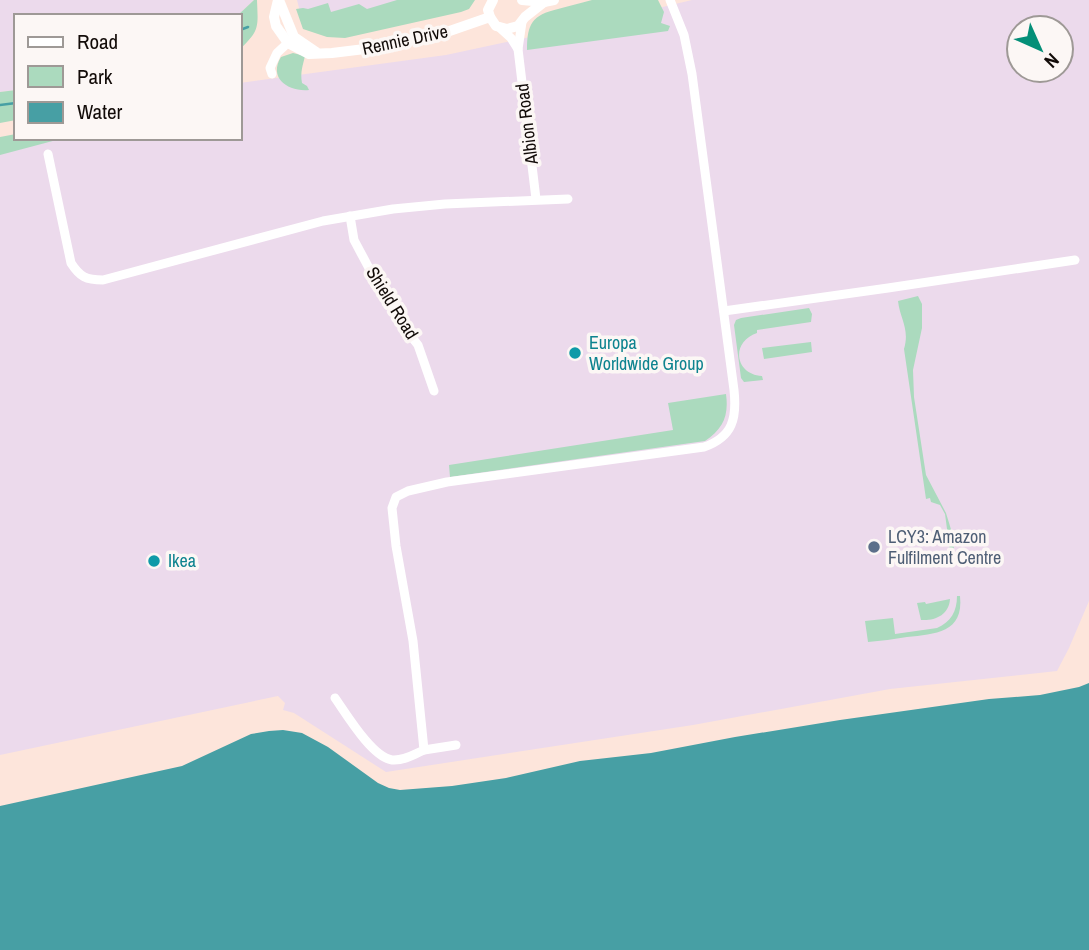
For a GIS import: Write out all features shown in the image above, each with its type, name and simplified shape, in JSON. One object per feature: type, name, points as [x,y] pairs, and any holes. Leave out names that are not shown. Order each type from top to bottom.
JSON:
[{"type":"street","points":[[272,74],[270,68],[277,53],[291,40],[278,0]]},
{"type":"street","points":[[492,0],[488,10],[492,22],[511,38],[518,49]]},
{"type":"street","points":[[523,19],[526,11],[522,0],[549,1]]},
{"type":"street","points":[[501,29],[513,29],[549,1]]},
{"type":"street","points":[[424,750],[413,641],[396,546],[392,508],[396,497],[408,491],[447,482],[682,451],[713,444],[730,429],[736,409],[692,74],[684,35],[669,1]]},
{"type":"street","name":"Rennie Drive","points":[[291,40],[318,54],[373,48],[441,34],[490,18]]},
{"type":"street","name":"Albion Road","points":[[523,19],[518,49],[536,199]]},
{"type":"street","points":[[48,154],[71,262],[78,273],[89,280],[103,280],[305,225],[351,216],[445,204],[568,199]]},
{"type":"street","name":"Shield Road","points":[[351,216],[354,240],[384,294],[418,345],[434,391]]},
{"type":"street","points":[[724,310],[888,289],[1075,260]]},
{"type":"street","points":[[335,698],[362,736],[380,754],[391,760],[407,758],[424,750],[456,745]]},
{"type":"shaded area","points":[[0,0],[254,0],[239,14],[14,14],[14,90],[0,92]]},
{"type":"shaded area","points":[[297,0],[426,0],[304,28]]},
{"type":"shaded area","points":[[692,0],[1089,0],[1089,601],[1057,671],[890,689],[693,725],[386,772],[294,713],[283,710],[285,703],[278,696],[0,755],[0,151],[50,140],[242,140],[242,83],[446,55]]},
{"type":"green space","points":[[257,0],[256,28],[242,47],[242,14],[239,14]]},
{"type":"green space","points":[[397,0],[475,0],[469,9],[461,12],[345,38],[327,37],[303,29],[296,9],[308,9],[328,3],[331,12],[359,4],[367,9]]},
{"type":"green space","points":[[592,0],[658,0],[664,12],[661,23],[670,26],[668,31],[527,50],[530,27],[542,14]]},
{"type":"green space","points":[[293,53],[305,56],[301,79],[309,90],[287,86],[279,77],[277,71],[281,57]]},
{"type":"green space","points":[[14,90],[14,120],[0,123],[0,92]]},
{"type":"green space","points":[[14,134],[14,140],[56,140],[0,155],[0,137]]},
{"type":"green space","points":[[918,296],[922,304],[922,328],[913,370],[914,397],[926,475],[946,513],[953,536],[955,566],[952,566],[945,514],[940,505],[931,502],[930,498],[926,499],[904,349],[905,330],[898,301]]},
{"type":"green space","points":[[809,308],[812,314],[811,322],[757,330],[757,333],[748,337],[740,350],[741,364],[753,374],[762,376],[763,380],[744,382],[741,378],[734,325],[736,320]]},
{"type":"green space","points":[[811,342],[812,352],[764,359],[762,348]]},
{"type":"green space","points":[[726,394],[727,409],[723,421],[716,432],[705,441],[450,477],[449,465],[673,430],[668,403]]},
{"type":"green space","points":[[957,596],[960,596],[960,608],[957,618],[946,629],[928,635],[868,642],[865,621],[893,618],[895,634],[937,628],[946,623],[952,615]]},
{"type":"green space","points":[[950,599],[947,609],[940,616],[921,620],[917,603]]},
{"type":"water","points":[[1089,683],[1089,950],[0,950],[0,806],[182,766],[251,734],[283,730],[302,733],[328,747],[378,783],[400,790],[506,778],[580,761],[651,753],[840,720],[989,699],[1040,695]]},
{"type":"waterway","points":[[242,29],[248,27]]},
{"type":"waterway","points":[[0,105],[14,103]]},
{"type":"place","name":"Europa Worldwide Group","points":[[575,353]]},
{"type":"place","name":"LCY3: Amazon Fulfilment Centre","points":[[874,547]]},
{"type":"place","name":"Ikea","points":[[154,561]]}]
